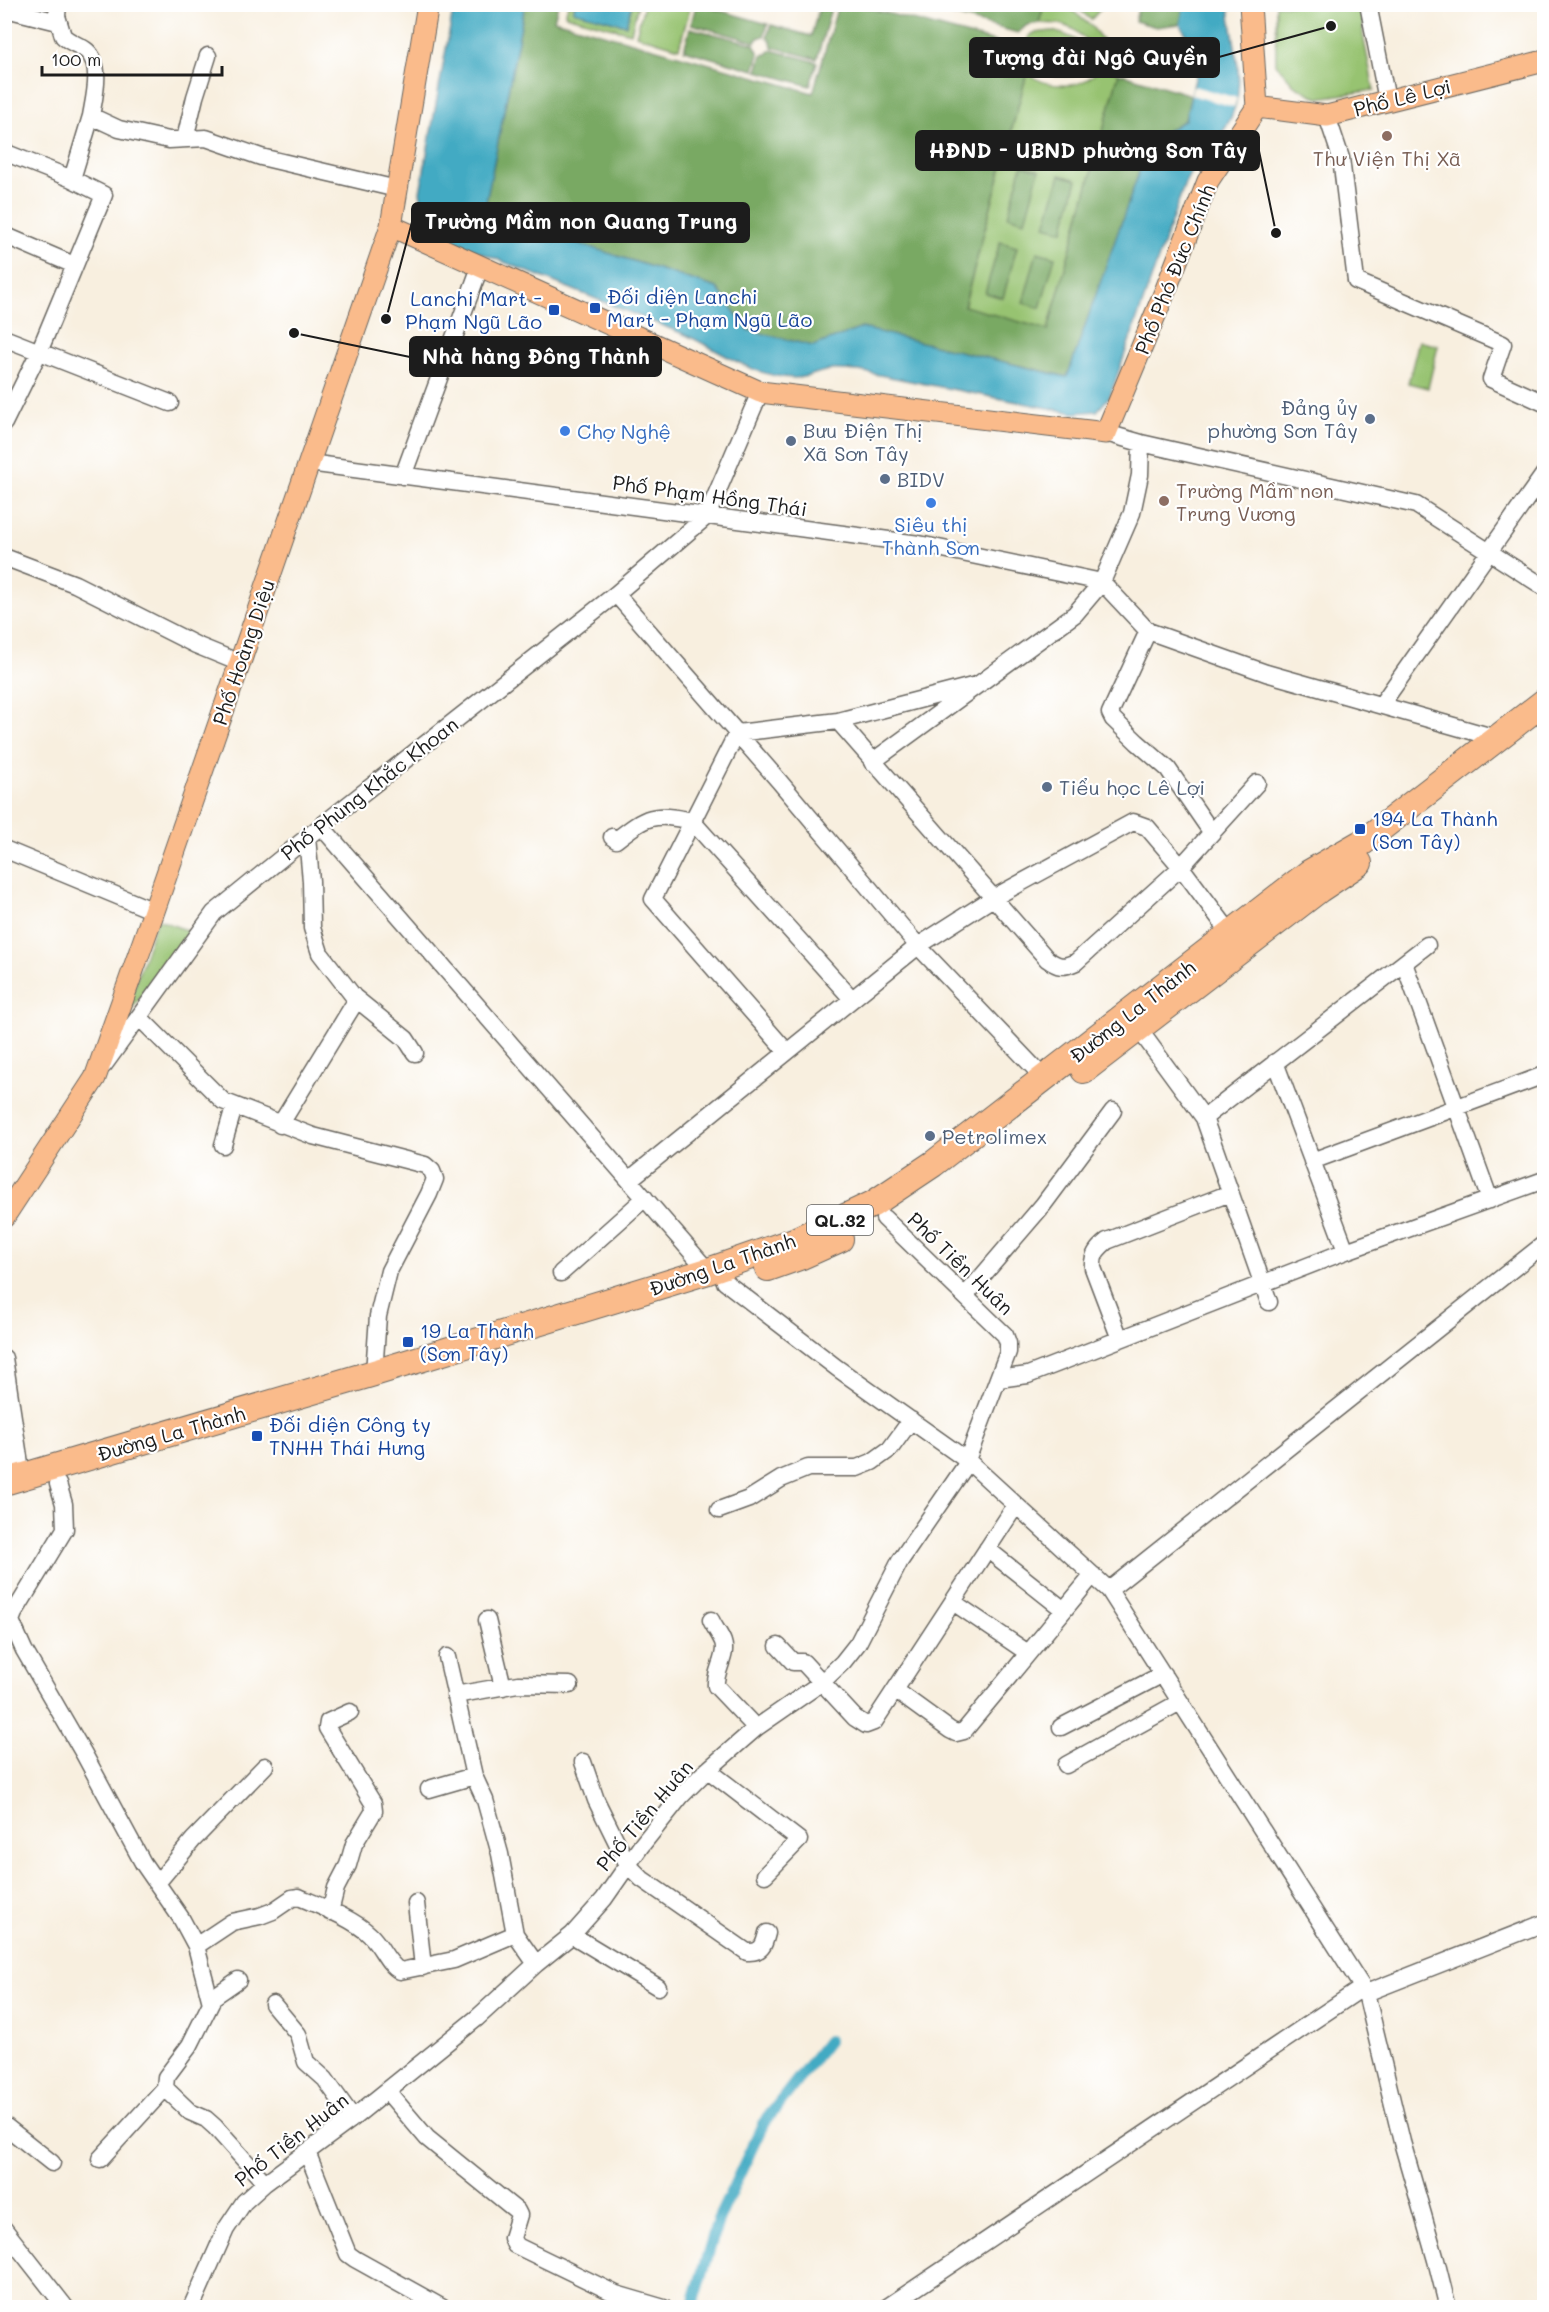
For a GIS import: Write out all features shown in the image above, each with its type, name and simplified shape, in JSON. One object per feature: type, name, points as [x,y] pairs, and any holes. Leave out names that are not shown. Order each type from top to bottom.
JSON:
[{"type":"highway","name":"Đường La Thành","points":[[4,1500],[716,1276],[873,1204],[933,1164],[1309,873],[1363,842],[1545,702]]},
{"type":"highway","name":"Đường La Thành","points":[[13,1480],[375,1373],[716,1276],[802,1256],[884,1218],[948,1174],[1320,889],[1372,854],[1545,722]]},
{"type":"main road","name":"Phố Hoàng Diệu","points":[[4,1217],[95,1078],[126,1025],[154,911],[391,226],[428,4]]},
{"type":"main road","points":[[1250,4],[1257,107]]},
{"type":"main road","name":"Phố Lê Lợi","points":[[1257,107],[1327,116],[1545,61]]},
{"type":"main road","name":"Phố Phó Đức Chính","points":[[1106,433],[1166,290],[1208,181],[1257,107]]},
{"type":"main road","points":[[391,226],[760,392],[1106,433]]},
{"type":"street","points":[[5,4],[10,10],[58,22]]},
{"type":"street","points":[[58,4],[58,22],[63,36],[87,51],[95,65],[95,92],[91,116],[72,179]]},
{"type":"street","points":[[1368,4],[1387,100]]},
{"type":"street","points":[[185,140],[208,56]]},
{"type":"street","points":[[91,116],[119,129],[170,140],[206,138],[261,157],[397,189]]},
{"type":"street","points":[[1327,116],[1341,158],[1356,281],[1503,344],[1491,379],[1545,402]]},
{"type":"street","points":[[4,152],[72,179],[104,195],[39,352],[4,423]]},
{"type":"street","points":[[4,235],[74,265]]},
{"type":"street","points":[[403,476],[480,267]]},
{"type":"street","points":[[4,338],[170,402]]},
{"type":"street","name":"Phố Phùng Khắc Khoan","points":[[126,1025],[214,913],[616,594],[707,516],[760,392]]},
{"type":"street","points":[[1106,433],[1141,443],[1416,505],[1544,585]]},
{"type":"street","points":[[872,762],[1075,614],[1102,582],[1132,513],[1140,475],[1141,443]]},
{"type":"street","name":"Phố Phạm Hồng Thái","points":[[309,463],[919,544],[1102,582]]},
{"type":"street","points":[[1382,705],[1545,474]]},
{"type":"street","points":[[4,557],[75,584],[196,645],[240,663]]},
{"type":"street","points":[[1102,582],[1148,631],[1266,673],[1496,738]]},
{"type":"street","points":[[616,594],[918,946],[1044,1078]]},
{"type":"street","points":[[1148,631],[1110,713],[1129,735],[1168,769],[1212,833]]},
{"type":"street","points":[[737,733],[838,721],[980,684]]},
{"type":"street","points":[[838,721],[1047,959],[1057,967],[1076,962],[1181,867],[1257,783]]},
{"type":"street","points":[[737,733],[653,899],[787,1052]]},
{"type":"street","points":[[612,837],[616,840],[647,819],[663,815],[692,821],[852,999]]},
{"type":"street","points":[[629,1180],[918,946],[993,898],[1133,822],[1147,827],[1181,867],[1231,934]]},
{"type":"street","points":[[321,826],[629,1180],[716,1276],[837,1368],[968,1461],[1109,1590],[1364,1990],[1402,2142],[1448,2307]]},
{"type":"street","points":[[307,837],[312,928],[320,953],[354,997],[406,1039],[415,1053]]},
{"type":"street","points":[[4,849],[154,911]]},
{"type":"street","points":[[1204,1119],[1426,945]]},
{"type":"street","points":[[1404,963],[1490,1200]]},
{"type":"street","points":[[280,1125],[354,1004],[354,997]]},
{"type":"street","points":[[126,1025],[223,1101],[234,1107],[313,1136],[425,1166],[432,1171],[435,1179],[429,1194],[389,1270],[378,1316],[375,1373]]},
{"type":"street","points":[[1138,1028],[1204,1119],[1269,1302]]},
{"type":"street","points":[[1275,1062],[1346,1251]]},
{"type":"street","points":[[1312,1161],[1545,1075]]},
{"type":"street","points":[[223,1145],[234,1107]]},
{"type":"street","points":[[966,1295],[1043,1205],[1113,1111]]},
{"type":"street","points":[[998,1379],[1028,1376],[1346,1251],[1545,1180]]},
{"type":"street","points":[[1120,1340],[1094,1268],[1092,1258],[1098,1248],[1107,1241],[1230,1193]]},
{"type":"street","points":[[561,1273],[645,1198]]},
{"type":"street","name":"Phố Tiền Huân","points":[[196,2305],[226,2229],[244,2202],[265,2183],[353,2118],[477,2018],[572,1935],[604,1899],[681,1796],[756,1728],[821,1683],[838,1668],[858,1643],[900,1562],[953,1487],[968,1461],[1008,1352],[1005,1335],[884,1218]]},
{"type":"street","points":[[1109,1590],[1545,1244]]},
{"type":"street","points":[[4,1358],[13,1480]]},
{"type":"street","points":[[720,1510],[749,1499],[781,1479],[808,1468],[857,1468],[872,1462],[890,1449],[911,1420]]},
{"type":"street","points":[[58,1484],[64,1503],[65,1529],[18,1605],[11,1621],[20,1643],[143,1863],[158,1882],[196,1946],[212,1998]]},
{"type":"street","points":[[778,1646],[793,1662],[803,1662],[855,1718],[866,1725],[874,1722],[1016,1505]]},
{"type":"street","points":[[987,1549],[1064,1610]]},
{"type":"street","points":[[895,1690],[957,1733],[964,1731],[1093,1575]]},
{"type":"street","points":[[952,1602],[1028,1653]]},
{"type":"street","points":[[487,1620],[503,1687]]},
{"type":"street","points":[[711,1620],[724,1648],[716,1676],[716,1686],[756,1728]]},
{"type":"street","points":[[447,1657],[474,1776],[485,1800],[500,1854],[515,1934],[536,1965]]},
{"type":"street","points":[[1060,1727],[1163,1674]]},
{"type":"street","points":[[455,1695],[518,1684],[570,1685]]},
{"type":"street","points":[[1066,1765],[1180,1702]]},
{"type":"street","points":[[330,1912],[336,1888],[353,1854],[354,1844],[374,1811],[373,1803],[327,1728],[328,1722],[350,1712]]},
{"type":"street","points":[[583,1762],[596,1800],[628,1864],[642,1879],[747,1952],[754,1953],[760,1950],[767,1934]]},
{"type":"street","points":[[158,1882],[193,1840],[265,1766]]},
{"type":"street","points":[[708,1770],[799,1839],[765,1875]]},
{"type":"street","points":[[429,1789],[474,1776]]},
{"type":"street","points":[[196,1946],[232,1922],[260,1916],[273,1911],[292,1898],[299,1897],[369,1934],[382,1948],[393,1968],[400,1971],[453,1960],[515,1934]]},
{"type":"street","points":[[416,1904],[423,1967]]},
{"type":"street","points":[[886,2307],[1364,1990],[1545,1923]]},
{"type":"street","points":[[572,1935],[658,1987]]},
{"type":"street","points":[[100,2159],[165,2088],[166,2077],[200,2028],[212,1998],[238,1980]]},
{"type":"street","points":[[273,2004],[298,2034],[306,2062],[325,2079],[353,2118]]},
{"type":"street","points":[[165,2088],[190,2112],[206,2119],[215,2127],[265,2183]]},
{"type":"street","points":[[387,2091],[427,2138],[517,2211],[519,2214],[512,2238],[515,2245],[616,2294],[664,2307]]},
{"type":"street","points":[[4,2125],[52,2163]]},
{"type":"street","points":[[307,2152],[348,2254],[443,2307]]},
{"type":"street","points":[[4,2229],[66,2307]]},
{"type":"green space","points":[[525,5],[558,5],[554,20],[813,93],[838,5],[857,5],[1014,47],[1017,62],[1027,73],[964,306],[1048,330],[1119,73],[1191,95],[1185,120],[1150,141],[1068,377],[862,328],[813,346],[748,330],[717,288],[484,213]]},
{"type":"green space","points":[[568,5],[575,5],[573,10],[626,25],[632,5],[638,5],[631,33],[565,15]]},
{"type":"green space","points":[[644,5],[691,5],[679,48],[636,35]]},
{"type":"green space","points":[[696,5],[715,5],[714,9],[768,24],[764,36],[755,42],[691,24]]},
{"type":"green space","points":[[820,5],[832,5],[817,59],[772,47],[767,37],[771,25],[811,36]]},
{"type":"green space","points":[[915,5],[1044,5],[1039,23],[1027,25],[1018,33]]},
{"type":"green space","points":[[1044,5],[1066,5],[1092,27],[1106,44],[1102,53],[1073,29],[1060,24],[1039,23]]},
{"type":"green space","points":[[1074,5],[1100,5],[1103,6],[1091,20]]},
{"type":"green space","points":[[1139,5],[1184,5],[1180,24],[1156,27],[1135,21]]},
{"type":"green space","points":[[1276,5],[1363,5],[1363,35],[1374,90],[1318,98],[1294,85],[1276,64]]},
{"type":"green space","points":[[690,28],[754,44],[759,54],[754,70],[684,50]]},
{"type":"green space","points":[[1052,31],[1080,43],[1090,59],[1086,71],[1069,76],[1050,75],[1041,72],[1028,61],[1024,53],[1029,36],[1034,33]]},
{"type":"green space","points":[[771,50],[817,62],[810,86],[757,71],[762,55]]},
{"type":"green space","points":[[1100,66],[1119,73],[1048,330],[964,307],[1027,73],[1045,82],[1066,85],[1085,80]]},
{"type":"green space","points":[[1022,165],[1039,170],[1025,221],[1008,216]]},
{"type":"green space","points":[[1060,175],[1077,180],[1063,231],[1045,226]]},
{"type":"green space","points":[[1000,242],[1017,247],[1003,298],[985,293]]},
{"type":"green space","points":[[1037,252],[1055,257],[1040,308],[1023,303]]},
{"type":"green space","points":[[1419,341],[1438,346],[1428,388],[1408,383]]},
{"type":"green space","points":[[157,919],[191,932],[123,1020]]},
{"type":"water","points":[[575,4],[632,5],[626,25],[573,11]]},
{"type":"water","points":[[454,5],[525,5],[484,213],[717,288],[748,330],[813,346],[862,328],[1067,377],[1150,141],[1185,120],[1200,58],[1180,24],[1184,5],[1229,5],[1239,81],[1233,112],[1226,127],[1196,162],[1185,183],[1110,396],[1097,411],[1074,413],[859,371],[830,370],[803,377],[779,377],[751,368],[686,335],[444,238],[425,219],[420,192]]},
{"type":"pier","points":[[1193,86],[1237,98],[1234,107],[1191,95]]},
{"type":"waterway","points":[[692,2308],[718,2220],[763,2124],[828,2041]]},
{"type":"place","name":"Tượng đài Ngô Quyền","points":[[1331,26]]},
{"type":"place","name":"Thư Viện Thị Xã","points":[[1387,136]]},
{"type":"place","name":"HĐND - UBND phường Sơn Tây","points":[[1276,233]]},
{"type":"place","name":"Đối diện Lanchi Mart - Phạm Ngũ Lão","points":[[595,308]]},
{"type":"place","name":"Lanchi Mart - Phạm Ngũ Lão","points":[[554,310]]},
{"type":"place","name":"Trường Mầm non Quang Trung","points":[[386,319]]},
{"type":"place","name":"Nhà hàng Đông Thành","points":[[294,333]]},
{"type":"place","name":"Đảng ủy phường Sơn Tây","points":[[1370,419]]},
{"type":"place","name":"Chợ Nghệ","points":[[565,431]]},
{"type":"place","name":"Bưu Điện Thị Xã Sơn Tây","points":[[791,441]]},
{"type":"place","name":"BIDV","points":[[885,479]]},
{"type":"place","name":"Trường Mầm non Trưng Vương","points":[[1164,501]]},
{"type":"place","name":"Siêu thị Thành Sơn","points":[[931,503]]},
{"type":"place","name":"Tiểu học Lê Lợi","points":[[1047,787]]},
{"type":"place","name":"194 La Thành (Sơn Tây)","points":[[1360,829]]},
{"type":"place","name":"Petrolimex","points":[[930,1136]]},
{"type":"place","name":"19 La Thành (Sơn Tây)","points":[[408,1342]]},
{"type":"place","name":"Đối diện Công ty TNHH Thái Hưng","points":[[257,1436]]}]
